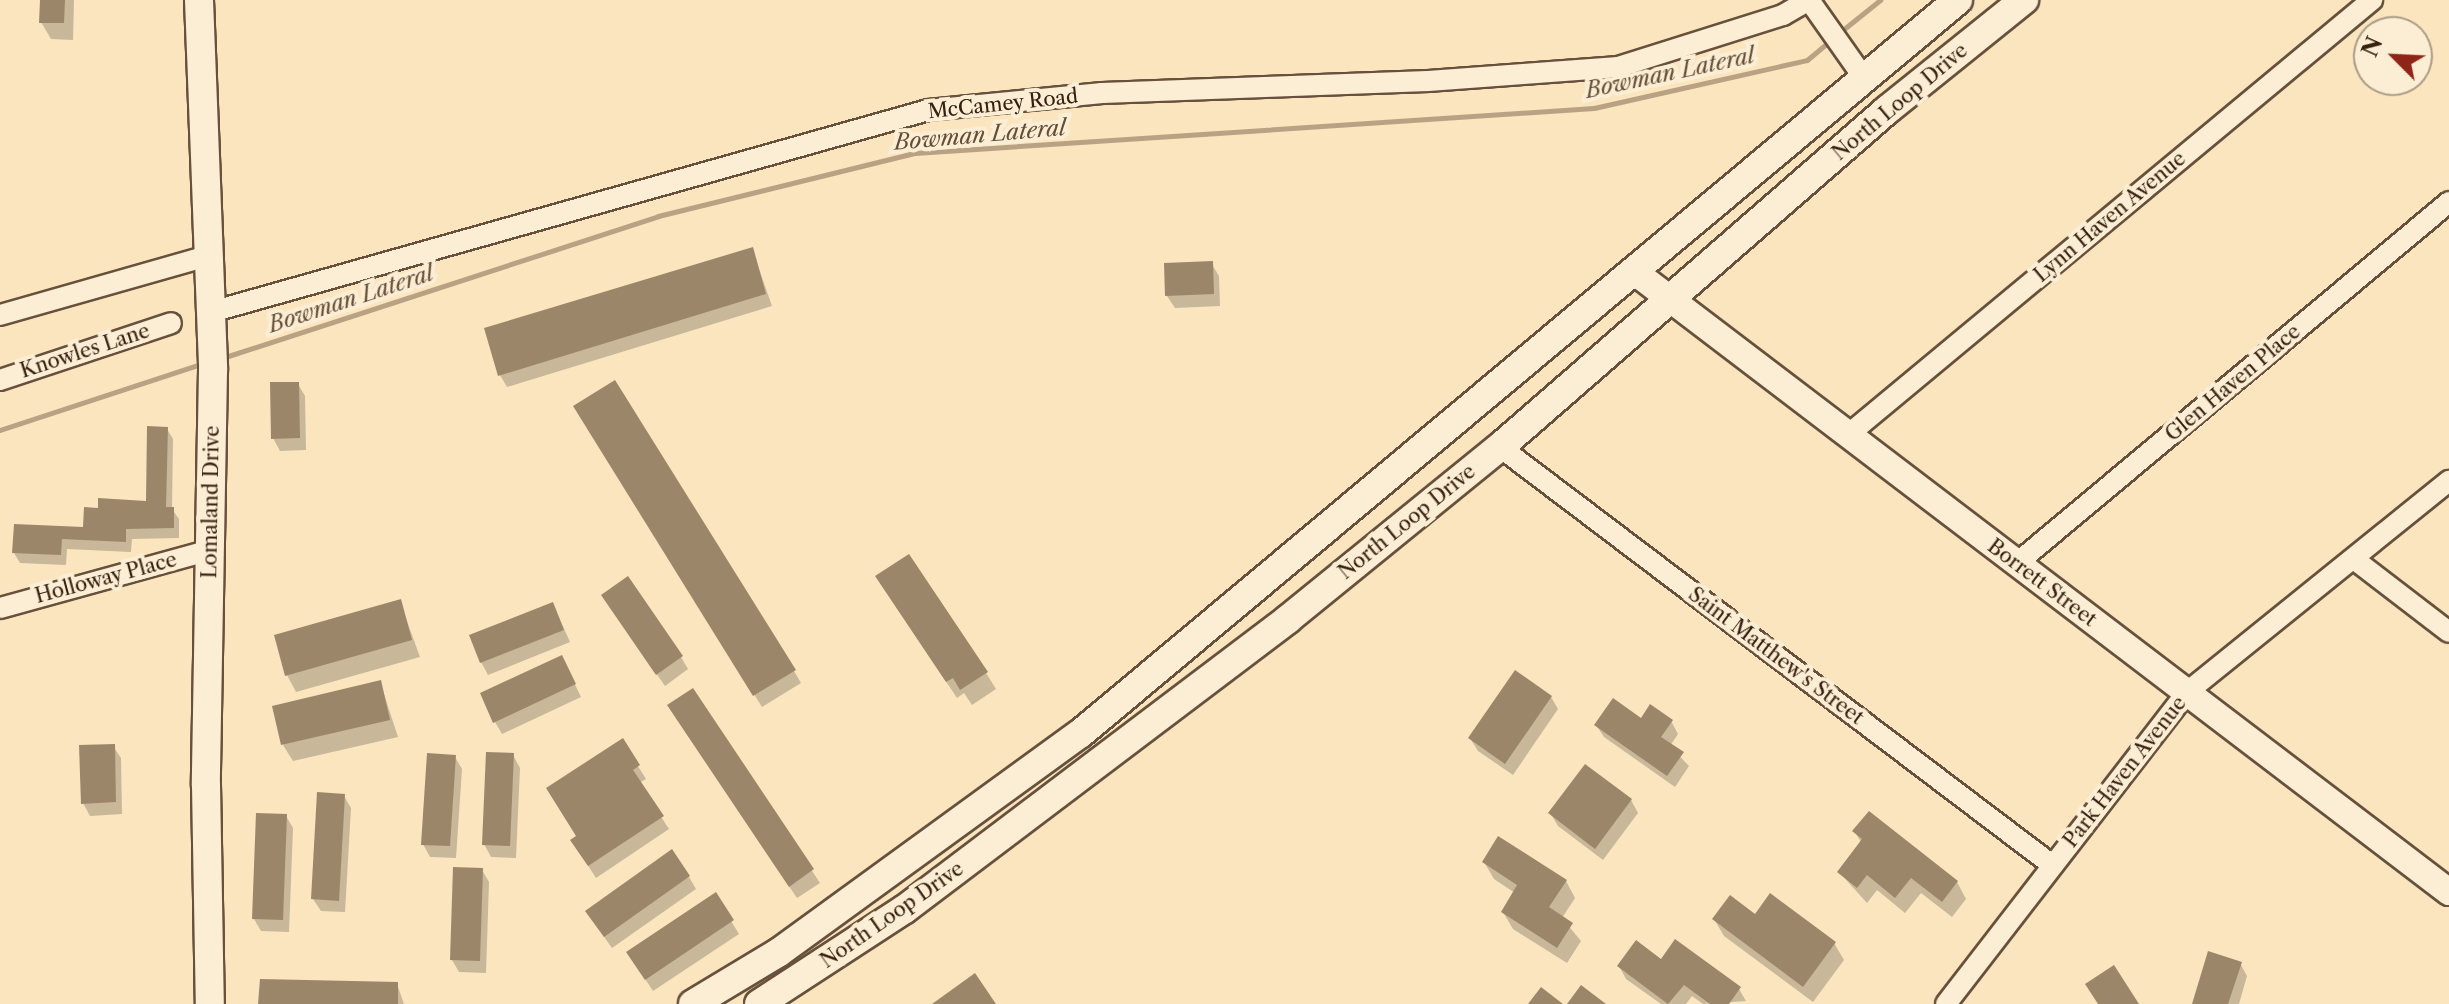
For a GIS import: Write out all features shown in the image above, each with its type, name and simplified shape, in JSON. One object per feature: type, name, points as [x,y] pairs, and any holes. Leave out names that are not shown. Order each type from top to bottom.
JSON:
[{"type":"main road","name":"Lomaland Drive","points":[[199,0],[213,370],[206,785],[210,1004]]},
{"type":"main road","name":"North Loop Drive","points":[[693,1004],[778,953],[1069,742],[1218,621],[1397,467],[1636,273],[1856,67],[1958,0]]},
{"type":"main road","name":"North Loop Drive","points":[[759,1004],[905,909],[1239,658],[1500,447],[1670,303],[1887,110],[2024,0]]},
{"type":"main road","points":[[1218,621],[1239,658]]},
{"type":"street","name":"Lynn Haven Avenue","points":[[1849,434],[2372,0]]},
{"type":"street","points":[[1811,3],[1856,67]]},
{"type":"street","name":"McCamey Road","points":[[211,317],[928,110],[1102,93],[1428,81],[1618,67],[1783,15],[1811,3]]},
{"type":"street","name":"Glen Haven Place","points":[[2017,563],[2449,202]]},
{"type":"street","points":[[0,315],[210,255]]},
{"type":"street","name":"Borrett Street","points":[[1636,273],[1670,303],[1849,434],[2449,892]]},
{"type":"street","name":"Knowles Lane","points":[[0,380],[171,323]]},
{"type":"street","name":"Saint Matthew's Street","points":[[1500,447],[2052,865]]},
{"type":"street","name":"Park Haven Avenue","points":[[1946,1004],[2186,693],[2355,560],[2449,481]]},
{"type":"street","name":"Holloway Place","points":[[0,608],[211,550]]},
{"type":"street","points":[[2355,560],[2449,632]]},
{"type":"building","points":[[40,0],[65,0],[64,23],[39,23]]},
{"type":"building","points":[[753,247],[766,294],[498,376],[484,328]]},
{"type":"building","points":[[1213,261],[1214,294],[1165,296],[1164,263]]},
{"type":"building","points":[[615,380],[796,670],[753,696],[573,406]]},
{"type":"building","points":[[270,382],[299,382],[300,438],[271,439]]},
{"type":"building","points":[[147,426],[168,427],[166,507],[174,507],[174,528],[126,529],[126,542],[62,539],[61,555],[12,553],[14,524],[83,527],[84,507],[98,508],[98,498],[146,501]]},
{"type":"building","points":[[909,554],[988,672],[960,690],[953,678],[946,682],[875,576]]},
{"type":"building","points":[[628,576],[683,656],[656,675],[601,595]]},
{"type":"building","points":[[401,599],[412,640],[285,676],[274,635]]},
{"type":"building","points":[[553,602],[564,630],[480,663],[469,635]]},
{"type":"building","points":[[562,655],[576,684],[493,723],[480,693]]},
{"type":"building","points":[[1515,670],[1552,696],[1505,764],[1468,738]]},
{"type":"building","points":[[381,680],[390,720],[281,745],[272,706]]},
{"type":"building","points":[[693,688],[814,869],[789,887],[667,705]]},
{"type":"building","points":[[1613,698],[1641,718],[1650,704],[1673,720],[1661,737],[1684,752],[1667,776],[1594,725]]},
{"type":"building","points":[[623,738],[640,765],[633,770],[664,816],[588,866],[570,840],[576,836],[546,788]]},
{"type":"building","points":[[115,744],[116,802],[81,804],[79,745]]},
{"type":"building","points":[[486,752],[514,753],[510,846],[482,845]]},
{"type":"building","points":[[427,753],[456,755],[450,846],[421,845]]},
{"type":"building","points":[[1585,764],[1632,799],[1595,849],[1548,813]]},
{"type":"building","points":[[317,792],[345,794],[339,901],[311,899]]},
{"type":"building","points":[[1869,811],[1958,881],[1942,902],[1911,878],[1895,898],[1867,875],[1857,888],[1837,872],[1862,839],[1852,831]]},
{"type":"building","points":[[256,813],[287,814],[283,920],[252,919]]},
{"type":"building","points":[[1498,836],[1567,880],[1549,907],[1573,923],[1557,948],[1501,912],[1517,885],[1482,862]]},
{"type":"building","points":[[672,849],[690,876],[604,937],[585,911]]},
{"type":"building","points":[[453,867],[483,868],[480,961],[450,960]]},
{"type":"building","points":[[716,892],[734,920],[645,980],[626,952]]},
{"type":"building","points":[[1770,893],[1836,942],[1803,987],[1712,919],[1730,895],[1755,914]]},
{"type":"building","points":[[1675,939],[1741,987],[1729,1004],[1710,1004],[1684,985],[1668,1004],[1617,966],[1636,940],[1661,959]]},
{"type":"building","points":[[2208,951],[2242,962],[2228,1004],[2192,1004]]},
{"type":"building","points":[[2114,965],[2139,1004],[2098,1004],[2085,984]]},
{"type":"building","points":[[975,973],[996,1004],[932,1004]]},
{"type":"building","points":[[260,979],[398,982],[398,1004],[258,1004]]},
{"type":"building","points":[[1581,985],[1606,1004],[1567,1004]]},
{"type":"building","points":[[1541,987],[1563,1004],[1528,1004]]},
{"type":"waterway","name":"Bowman Lateral","points":[[1839,33],[1880,0]]},
{"type":"waterway","name":"Bowman Lateral","points":[[222,358],[658,216],[915,153],[1594,108],[1807,60],[1831,40]]},
{"type":"waterway","name":"Bowman Lateral","points":[[0,430],[204,363]]}]
